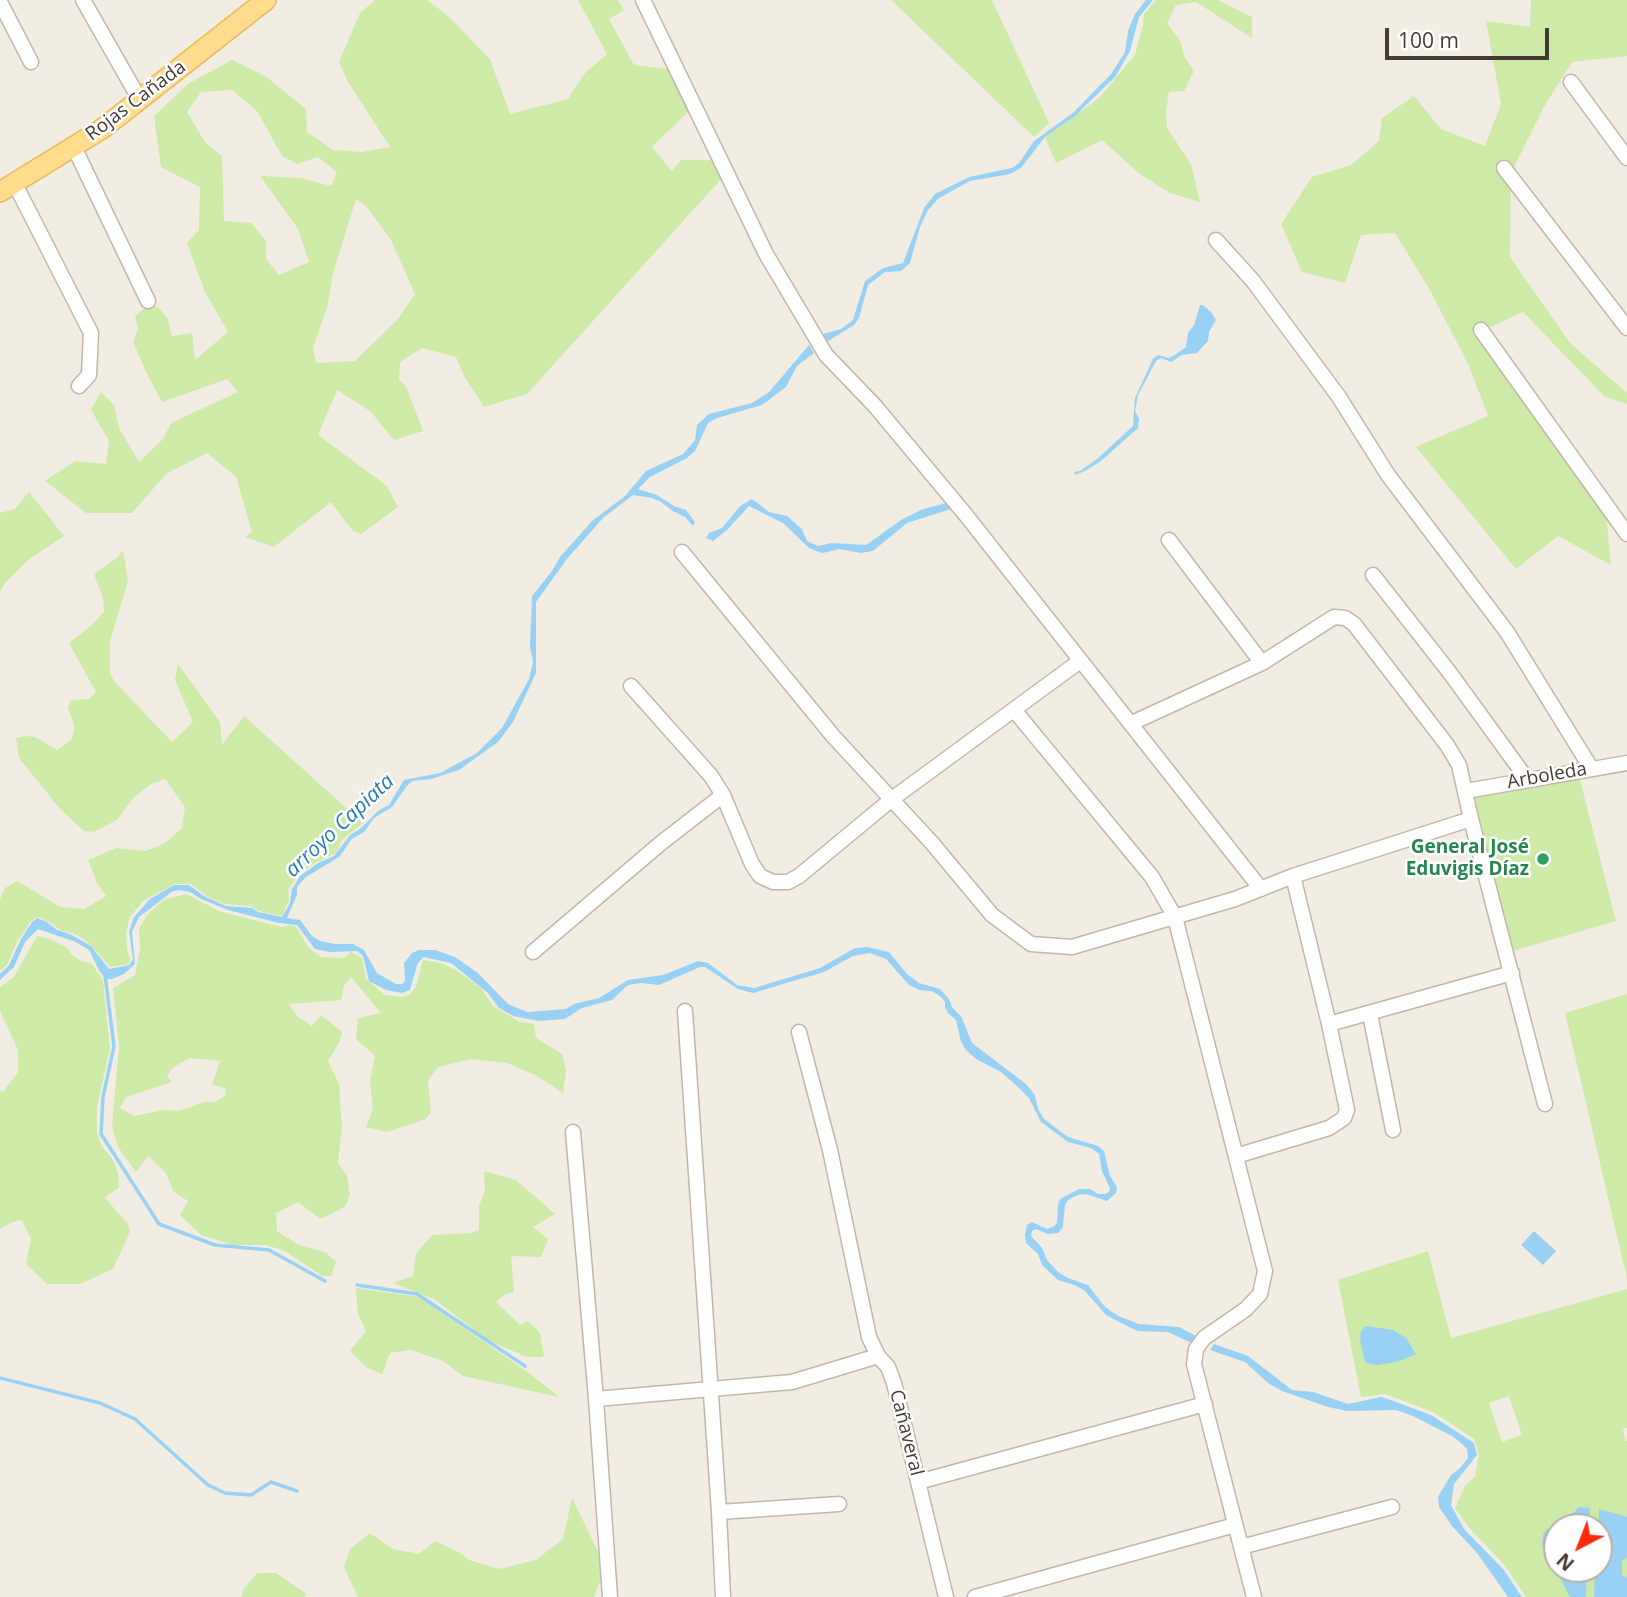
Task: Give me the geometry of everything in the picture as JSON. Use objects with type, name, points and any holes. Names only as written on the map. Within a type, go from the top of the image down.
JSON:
[{"type":"main road","name":"Rojas Cañada","points":[[7,187],[74,147],[139,100],[266,0]]},
{"type":"street","points":[[83,0],[139,100]]},
{"type":"street","points":[[643,0],[766,254],[813,337],[965,514],[1261,889]]},
{"type":"street","points":[[0,2],[31,62]]},
{"type":"street","points":[[1571,82],[1627,158]]},
{"type":"street","points":[[74,147],[148,301]]},
{"type":"street","points":[[1504,168],[1627,328]]},
{"type":"street","points":[[7,187],[91,333],[89,375],[79,386]]},
{"type":"street","points":[[1216,240],[1253,281],[1300,344],[1339,397],[1388,475],[1507,632],[1591,768]]},
{"type":"street","points":[[1481,330],[1627,534]]},
{"type":"street","points":[[1169,540],[1262,663]]},
{"type":"street","points":[[682,552],[833,736],[992,915],[1031,944],[1072,947],[1175,917],[1293,876],[1471,820]]},
{"type":"street","points":[[1373,575],[1450,673],[1527,779]]},
{"type":"street","points":[[1132,723],[1262,663],[1334,617],[1345,618],[1354,624],[1460,765],[1471,820],[1545,1104]]},
{"type":"street","points":[[631,686],[696,758],[723,795],[752,864],[760,876],[773,882],[788,882],[892,800],[1080,661]]},
{"type":"street","points":[[1014,710],[1152,877],[1175,917],[1265,1271],[1259,1294],[1253,1301],[1200,1343],[1196,1375],[1254,1597]]},
{"type":"street","name":"Arboleda","points":[[1466,791],[1627,763]]},
{"type":"street","points":[[533,952],[651,851],[723,795]]},
{"type":"street","points":[[1236,1156],[1329,1128],[1343,1118],[1346,1110],[1329,1024],[1293,876]]},
{"type":"street","points":[[1329,1024],[1512,973]]},
{"type":"street","points":[[685,1011],[723,1597]]},
{"type":"street","points":[[1370,1014],[1393,1130]]},
{"type":"street","name":"Cañaveral","points":[[799,1032],[831,1150],[869,1336],[878,1356],[888,1367],[894,1383],[946,1597]]},
{"type":"street","points":[[573,1132],[610,1597]]},
{"type":"street","points":[[596,1399],[792,1382],[878,1356]]},
{"type":"street","points":[[918,1482],[1205,1404]]},
{"type":"street","points":[[719,1512],[839,1504]]},
{"type":"street","points":[[1241,1547],[1392,1507]]},
{"type":"street","points":[[975,1597],[1235,1525]]},
{"type":"green space","points":[[375,0],[427,0],[447,15],[490,59],[510,114],[568,99],[584,74],[607,54],[578,0],[618,0],[624,10],[609,19],[634,65],[669,69],[688,112],[652,147],[672,171],[681,160],[712,160],[723,177],[527,394],[484,407],[464,376],[456,357],[422,348],[400,362],[399,380],[406,386],[423,431],[394,440],[370,411],[337,390],[318,435],[387,486],[398,507],[361,534],[352,530],[331,502],[274,547],[245,537],[252,532],[236,477],[207,453],[167,473],[132,513],[86,513],[45,481],[75,461],[106,464],[109,441],[91,410],[101,392],[114,405],[119,428],[139,462],[163,439],[171,423],[238,392],[227,379],[162,402],[133,342],[138,329],[135,316],[145,308],[157,306],[168,319],[172,336],[192,333],[195,360],[228,332],[205,292],[187,243],[199,230],[200,187],[161,167],[154,116],[188,84],[232,60],[265,76],[306,109],[307,132],[333,150],[361,152],[390,147],[348,82],[339,62],[360,13]],"holes":[[[232,90],[257,111],[282,156],[297,164],[318,157],[337,172],[331,186],[301,178],[260,176],[298,229],[309,262],[279,275],[266,259],[266,241],[251,223],[224,221],[222,156],[205,142],[187,112],[201,92]],[[356,199],[366,206],[391,240],[415,294],[398,319],[355,361],[316,363],[313,347],[327,308],[333,273]]]},
{"type":"green space","points":[[891,0],[992,0],[1049,123],[1034,137]]},
{"type":"green space","points":[[1156,0],[1218,0],[1252,17],[1252,38],[1196,2],[1176,5],[1167,23],[1181,42],[1184,56],[1194,71],[1184,91],[1169,92],[1167,128],[1191,164],[1200,202],[1170,193],[1141,175],[1102,140],[1056,163],[1045,137],[1099,98],[1135,55],[1144,14]]},
{"type":"green space","points":[[1531,0],[1627,0],[1627,56],[1572,62],[1544,107],[1511,173],[1510,257],[1570,343],[1627,393],[1627,404],[1604,396],[1523,312],[1486,329],[1604,493],[1611,565],[1558,536],[1516,569],[1416,447],[1488,416],[1469,366],[1431,292],[1395,233],[1361,235],[1345,283],[1302,272],[1281,224],[1312,177],[1351,165],[1379,141],[1382,118],[1414,96],[1441,129],[1485,146],[1501,104],[1486,21],[1530,27]]},
{"type":"green space","points":[[29,492],[64,536],[28,560],[5,583],[0,592],[0,513],[15,509]]},
{"type":"green space","points":[[123,550],[128,581],[110,641],[110,674],[115,682],[172,742],[193,722],[175,680],[178,664],[220,722],[222,745],[244,716],[363,823],[342,840],[336,853],[298,875],[288,890],[289,900],[282,916],[250,906],[224,904],[205,895],[191,884],[175,884],[144,900],[130,917],[126,933],[129,964],[110,967],[89,943],[37,917],[31,921],[17,942],[7,965],[0,971],[0,899],[5,888],[17,881],[60,907],[84,909],[106,896],[97,883],[88,860],[116,848],[146,851],[165,843],[182,828],[185,807],[165,779],[151,784],[134,797],[117,820],[93,832],[84,831],[60,809],[19,758],[16,738],[35,737],[57,750],[71,740],[74,724],[68,708],[71,700],[89,699],[96,692],[69,643],[104,612],[103,598],[94,574],[118,557]]},
{"type":"green space","name":"General José Eduvigis Díaz","points":[[1578,772],[1616,921],[1509,952],[1471,797]]},
{"type":"green space","points":[[186,894],[219,911],[281,927],[296,927],[309,948],[321,957],[344,958],[351,952],[362,958],[366,979],[385,995],[409,995],[416,987],[423,960],[441,963],[456,970],[480,987],[493,1006],[520,1022],[534,1024],[536,1038],[562,1054],[566,1070],[563,1093],[535,1075],[507,1063],[471,1059],[438,1067],[428,1081],[431,1112],[426,1119],[387,1132],[366,1127],[373,1108],[370,1081],[375,1056],[356,1039],[358,1018],[381,1013],[351,977],[344,985],[341,1000],[289,1004],[298,1017],[312,1026],[321,1015],[342,1032],[328,1061],[339,1084],[342,1128],[338,1163],[347,1176],[350,1195],[345,1207],[323,1218],[319,1218],[298,1202],[276,1213],[277,1231],[299,1245],[325,1252],[336,1262],[331,1276],[322,1276],[285,1251],[266,1245],[233,1245],[201,1235],[180,1215],[188,1201],[173,1191],[166,1173],[148,1156],[136,1172],[118,1147],[112,1127],[119,1046],[113,988],[135,975],[140,949],[139,929],[147,915],[165,899]],"holes":[[[190,1058],[220,1061],[212,1085],[225,1088],[226,1095],[215,1102],[204,1102],[179,1111],[164,1110],[134,1116],[120,1108],[126,1097],[172,1082],[167,1076],[172,1068]]]},
{"type":"green space","points":[[37,936],[66,947],[72,955],[83,962],[91,963],[103,980],[110,1048],[97,1108],[97,1133],[118,1173],[119,1187],[105,1198],[128,1224],[130,1232],[113,1269],[80,1284],[47,1284],[26,1264],[31,1239],[22,1220],[0,1229],[0,1091],[3,1092],[18,1072],[18,1050],[0,1011],[0,987],[14,977]]},
{"type":"green space","points":[[1627,994],[1627,1279],[1565,1013]]},
{"type":"green space","points":[[484,1171],[516,1180],[555,1214],[533,1227],[548,1239],[541,1257],[511,1256],[514,1292],[505,1294],[496,1302],[520,1325],[528,1321],[540,1333],[544,1357],[527,1357],[489,1341],[434,1299],[393,1283],[413,1276],[416,1254],[432,1235],[471,1233],[479,1230],[479,1206],[485,1190]]},
{"type":"green space","points":[[1428,1251],[1451,1338],[1627,1289],[1627,1428],[1623,1428],[1627,1441],[1627,1597],[1526,1597],[1503,1563],[1471,1530],[1455,1508],[1465,1486],[1475,1477],[1479,1454],[1474,1439],[1433,1412],[1385,1394],[1361,1397],[1338,1280]],"holes":[[[1509,1396],[1522,1435],[1502,1442],[1489,1403]]]},
{"type":"green space","points":[[356,1288],[419,1297],[559,1397],[463,1376],[443,1361],[411,1350],[390,1353],[382,1374],[366,1367],[350,1351],[366,1331],[358,1314]]},
{"type":"green space","points":[[572,1498],[602,1560],[600,1581],[594,1597],[358,1597],[344,1567],[350,1549],[370,1533],[393,1549],[419,1554],[435,1541],[469,1560],[499,1569],[536,1560],[563,1539]]},
{"type":"green space","points":[[257,1573],[276,1573],[307,1594],[305,1597],[241,1597],[243,1590]]},
{"type":"water","points":[[1146,0],[1153,0],[1139,17],[1130,51],[1115,77],[1075,116],[1045,137],[1021,168],[1010,174],[970,181],[939,198],[928,210],[920,227],[910,263],[901,271],[885,272],[868,285],[859,318],[854,325],[828,341],[823,334],[841,329],[853,320],[865,281],[883,268],[903,263],[924,208],[935,194],[969,177],[1012,168],[1019,163],[1034,141],[1073,113],[1111,74],[1125,52],[1128,31],[1135,14]]},
{"type":"water","points":[[1200,305],[1211,312],[1216,320],[1209,332],[1208,341],[1197,353],[1182,355],[1171,362],[1161,358],[1156,361],[1138,395],[1135,411],[1139,419],[1138,428],[1101,461],[1075,475],[1074,472],[1097,459],[1133,426],[1135,398],[1153,359],[1158,355],[1169,358],[1186,347],[1188,333],[1194,325]]},
{"type":"water","points":[[809,345],[814,353],[797,366],[786,387],[762,405],[708,423],[695,451],[650,477],[638,489],[657,495],[686,510],[695,522],[693,526],[685,517],[661,502],[633,495],[603,518],[567,559],[536,602],[536,673],[513,722],[498,742],[459,770],[431,779],[412,781],[392,807],[374,818],[364,832],[352,839],[339,857],[306,877],[297,887],[297,895],[287,918],[300,920],[312,936],[320,941],[353,944],[364,950],[377,973],[396,984],[405,981],[404,963],[412,953],[435,950],[455,957],[478,973],[508,1004],[527,1012],[566,1009],[574,1004],[599,998],[628,980],[663,975],[698,961],[708,963],[737,985],[754,988],[820,968],[855,948],[867,947],[889,952],[907,974],[919,983],[940,989],[962,1018],[972,1043],[1026,1084],[1035,1095],[1038,1109],[1044,1119],[1068,1137],[1098,1146],[1104,1151],[1110,1176],[1117,1187],[1116,1193],[1107,1201],[1086,1194],[1069,1199],[1065,1205],[1063,1227],[1058,1233],[1048,1234],[1036,1229],[1032,1231],[1031,1236],[1042,1248],[1047,1260],[1058,1272],[1088,1285],[1105,1307],[1118,1316],[1139,1324],[1179,1327],[1200,1338],[1194,1344],[1168,1332],[1138,1331],[1129,1327],[1106,1315],[1085,1291],[1058,1280],[1042,1265],[1038,1254],[1026,1243],[1027,1225],[1032,1222],[1047,1229],[1053,1227],[1057,1223],[1060,1199],[1079,1189],[1090,1189],[1098,1194],[1109,1192],[1099,1154],[1091,1148],[1068,1142],[1041,1122],[1029,1098],[1018,1087],[1001,1072],[976,1059],[966,1050],[961,1042],[956,1020],[948,1013],[941,997],[932,991],[919,990],[909,985],[886,959],[870,953],[853,956],[824,972],[753,993],[738,989],[705,967],[700,967],[659,985],[628,985],[612,1000],[582,1008],[565,1019],[539,1021],[513,1016],[499,1008],[488,993],[451,963],[423,957],[417,965],[410,990],[402,993],[386,990],[369,981],[363,956],[357,951],[330,952],[315,949],[297,925],[228,910],[180,890],[173,891],[139,917],[132,932],[135,964],[124,974],[107,979],[100,972],[89,950],[76,942],[38,929],[25,942],[14,967],[0,980],[0,974],[9,965],[21,939],[37,918],[91,946],[109,969],[129,965],[133,959],[129,931],[134,917],[150,899],[174,885],[189,885],[204,896],[226,906],[252,908],[258,912],[282,917],[300,876],[334,856],[350,835],[379,810],[389,805],[404,780],[440,773],[477,753],[502,728],[529,679],[533,662],[530,647],[532,596],[560,557],[592,521],[625,496],[646,471],[683,454],[695,440],[697,425],[709,414],[752,403],[769,392]]},
{"type":"water","points":[[752,499],[769,512],[787,516],[802,529],[807,541],[818,546],[832,543],[866,545],[901,520],[923,509],[951,502],[954,508],[907,523],[873,551],[861,553],[839,549],[823,553],[816,551],[809,548],[783,523],[749,506],[713,541],[706,538],[709,533],[722,528],[740,506]]},
{"type":"water","points":[[1534,1231],[1556,1251],[1543,1265],[1521,1245]]},
{"type":"water","points":[[1366,1326],[1393,1330],[1406,1338],[1416,1354],[1397,1362],[1377,1365],[1365,1363],[1360,1339],[1361,1331]]},
{"type":"water","points":[[1214,1344],[1248,1356],[1292,1390],[1313,1392],[1348,1404],[1381,1397],[1388,1399],[1431,1415],[1474,1443],[1477,1455],[1454,1484],[1451,1505],[1464,1529],[1504,1570],[1522,1597],[1508,1597],[1477,1553],[1439,1507],[1438,1497],[1442,1490],[1451,1475],[1468,1458],[1467,1449],[1461,1443],[1413,1416],[1396,1410],[1347,1411],[1282,1391],[1268,1383],[1245,1362],[1210,1350]]},
{"type":"water","points":[[1579,1507],[1590,1508],[1590,1513],[1573,1513]]},
{"type":"water","points":[[1613,1513],[1627,1517],[1627,1557],[1622,1561],[1622,1575],[1627,1578],[1627,1597],[1594,1597],[1594,1583],[1613,1583]]},
{"type":"water","points":[[1563,1583],[1586,1583],[1586,1597],[1570,1597]]},
{"type":"waterway","points":[[105,975],[114,1046],[103,1097],[101,1134],[159,1224],[215,1245],[269,1250],[325,1281]]},
{"type":"waterway","points":[[357,1285],[417,1294],[525,1366]]},
{"type":"waterway","points":[[0,1378],[100,1403],[135,1419],[208,1485],[225,1493],[251,1495],[271,1482],[297,1491]]},
{"type":"place","name":"General José Eduvigis Díaz","points":[[1543,859]]},
{"type":"water label","name":"arroyo Capiata","points":[[340,826]]}]
